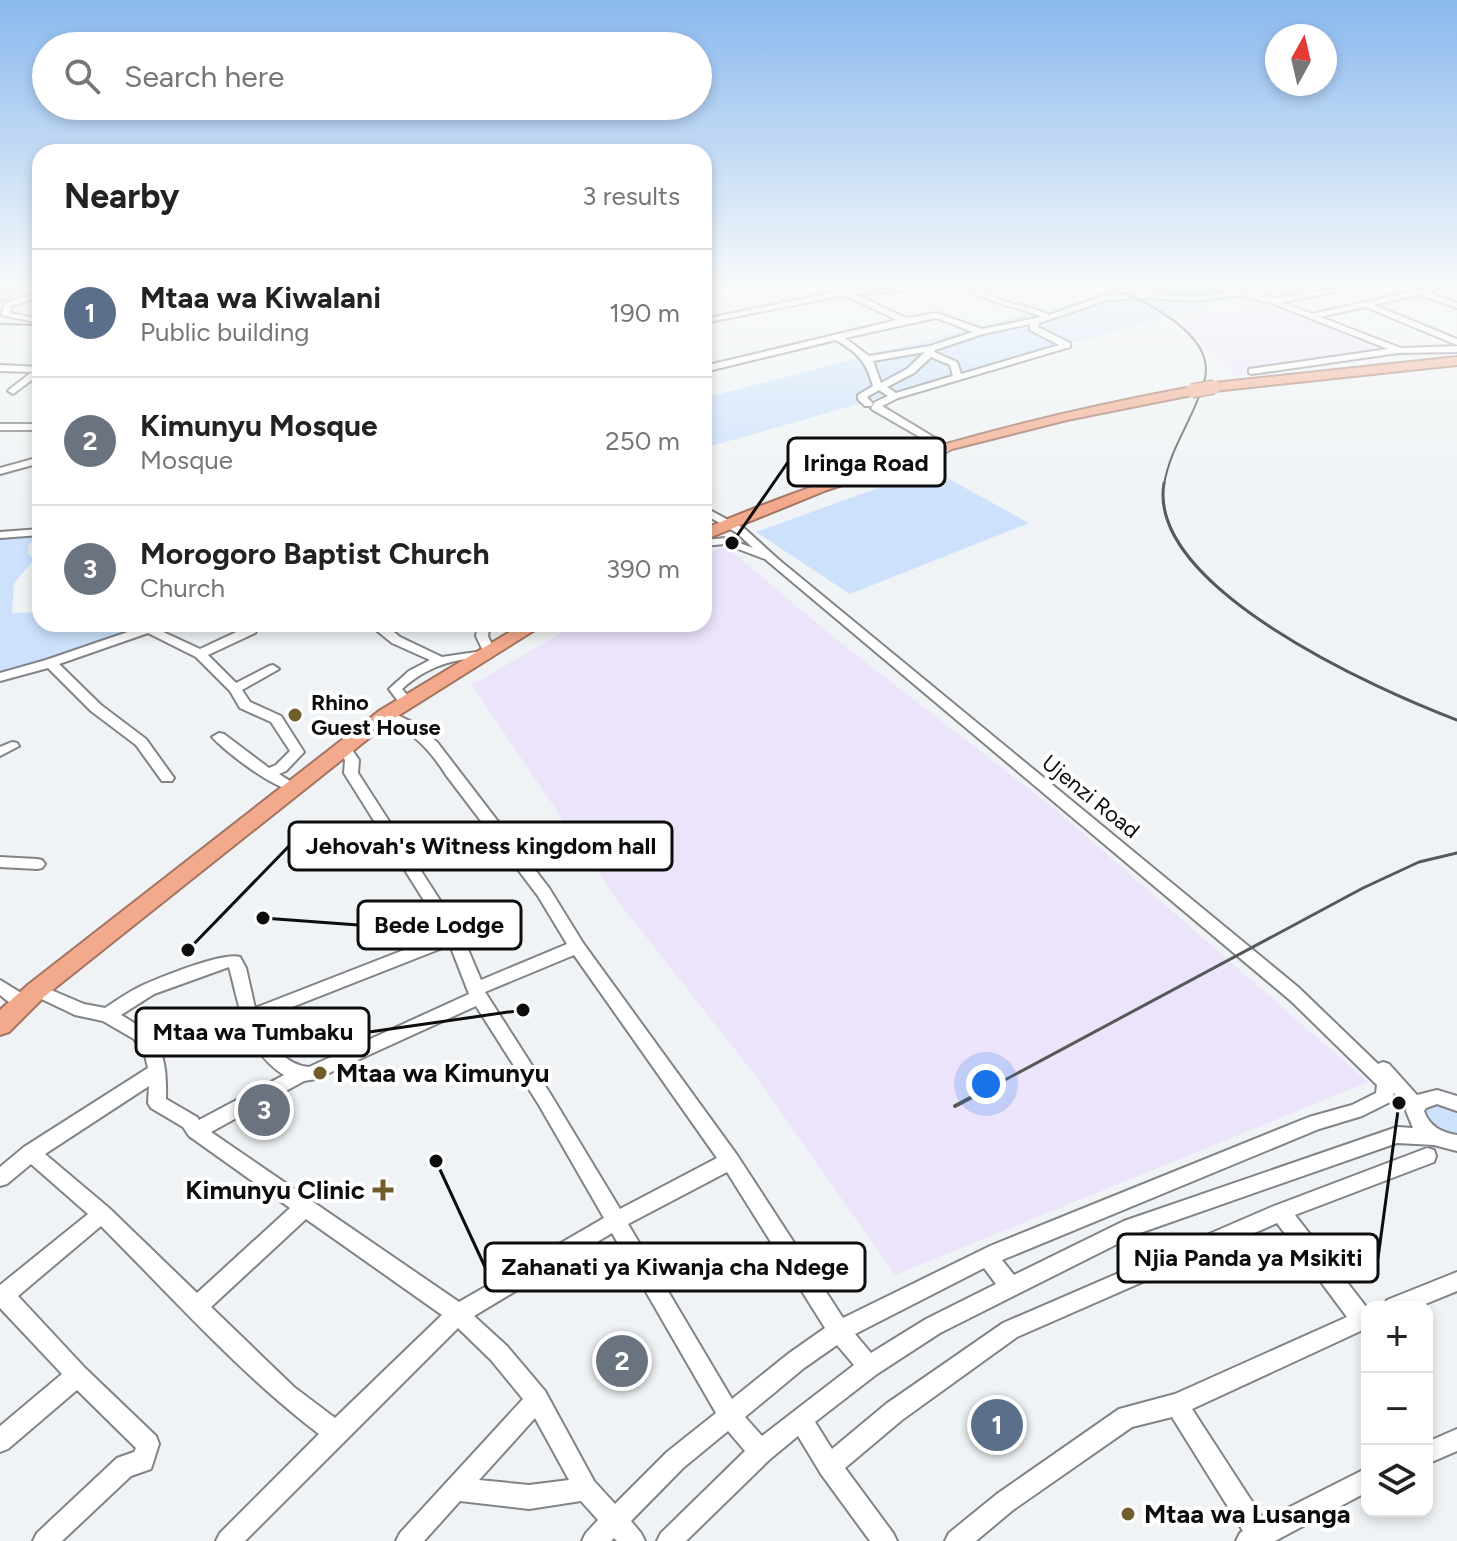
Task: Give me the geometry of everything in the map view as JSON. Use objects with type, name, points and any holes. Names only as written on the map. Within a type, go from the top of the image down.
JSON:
[{"type":"highway","points":[[720,521],[946,449],[1056,419],[1214,387],[1457,361]]},
{"type":"highway","points":[[720,521],[836,483]]},
{"type":"highway","points":[[0,1025],[343,747],[406,702],[521,632]]},
{"type":"street","points":[[712,367],[748,359]]},
{"type":"street","points":[[869,359],[877,385],[891,394]]},
{"type":"street","points":[[868,404],[861,397],[877,385],[896,379],[921,359]]},
{"type":"street","points":[[945,359],[954,364],[957,376]]},
{"type":"street","points":[[946,449],[876,408],[878,404],[891,394],[1018,359]]},
{"type":"street","points":[[1252,371],[1341,359]]},
{"type":"street","points":[[0,368],[32,370]]},
{"type":"street","points":[[13,391],[32,376]]},
{"type":"street","points":[[891,394],[896,379]]},
{"type":"street","points":[[0,427],[32,427]]},
{"type":"street","points":[[0,471],[32,462]]},
{"type":"street","name":"Ujenzi Road","points":[[720,521],[769,557],[1388,1073],[1420,1107],[1430,1147]]},
{"type":"street","points":[[0,535],[32,533]]},
{"type":"street","points":[[712,542],[726,541],[769,557]]},
{"type":"street","points":[[0,677],[139,632]]},
{"type":"street","points":[[154,632],[200,654],[235,689],[245,705],[276,719],[297,752],[281,768],[268,774]]},
{"type":"street","points":[[200,654],[247,632]]},
{"type":"street","points":[[386,632],[396,640],[439,660]]},
{"type":"street","points":[[406,702],[395,689],[439,660],[486,653],[483,632]]},
{"type":"street","points":[[50,663],[96,708],[141,742],[167,778]]},
{"type":"street","points":[[235,689],[273,669]]},
{"type":"street","points":[[386,715],[430,740],[544,892],[577,947],[730,1161],[839,1331],[869,1367]]},
{"type":"street","points":[[219,737],[268,774],[292,787]]},
{"type":"street","points":[[343,747],[352,760],[351,773],[455,937],[478,993],[545,1100],[730,1416],[761,1452]]},
{"type":"street","points":[[0,862],[37,864]]},
{"type":"street","points":[[249,1017],[455,937]]},
{"type":"street","points":[[196,1131],[299,1075],[318,1071],[577,947]]},
{"type":"street","points":[[107,1015],[148,990],[226,961],[234,961],[249,1017],[264,1049],[299,1075]]},
{"type":"street","points":[[0,986],[31,997],[107,1015],[140,1034],[153,1053],[158,1071],[157,1103],[190,1122],[196,1131],[458,1314],[499,1353],[537,1399],[586,1489],[633,1541]]},
{"type":"street","points":[[594,1541],[675,1460],[796,1361],[839,1331],[988,1257],[1316,1122],[1356,1111],[1384,1097],[1386,1083],[1292,991]]},
{"type":"street","points":[[0,1178],[31,1153],[158,1071]]},
{"type":"street","points":[[669,1541],[761,1452],[801,1419],[869,1367],[933,1326],[1131,1227],[1397,1135],[1420,1107],[1455,1101]]},
{"type":"street","points":[[1397,1135],[1430,1147]]},
{"type":"street","points":[[829,1466],[894,1412],[1010,1330],[1430,1147],[1456,1144]]},
{"type":"street","points":[[31,1153],[102,1214],[286,1395],[336,1433]]},
{"type":"street","points":[[228,1541],[458,1314],[616,1221],[730,1161]]},
{"type":"street","points":[[195,1308],[305,1207]]},
{"type":"street","points":[[1281,1212],[1361,1315]]},
{"type":"street","points":[[45,1541],[125,1466],[143,1461],[147,1453],[148,1444],[2,1296],[102,1214]]},
{"type":"street","points":[[988,1257],[1010,1287]]},
{"type":"street","points":[[1409,1301],[1457,1281]]},
{"type":"street","points":[[957,1541],[1005,1502],[1127,1417],[1177,1405],[1361,1320]]},
{"type":"street","points":[[0,1441],[77,1375]]},
{"type":"street","points":[[408,1541],[537,1399]]},
{"type":"street","points":[[1177,1405],[1256,1539],[1361,1483]]},
{"type":"street","points":[[801,1419],[829,1466],[885,1541]]},
{"type":"street","points":[[1433,1450],[1457,1440]]},
{"type":"street","points":[[456,1489],[529,1497],[586,1489]]},
{"type":"shaded area","points":[[855,359],[1017,359],[712,446],[712,396]]},
{"type":"shaded area","points":[[1218,359],[1347,359],[1236,377]]},
{"type":"shaded area","points":[[931,469],[1029,523],[850,594],[756,532]]},
{"type":"shaded area","points":[[32,536],[28,553],[32,562],[14,583],[12,613],[32,612],[32,632],[141,632],[0,676],[0,538]]},
{"type":"shaded area","points":[[725,546],[837,640],[1056,810],[1368,1082],[895,1275],[752,1071],[616,899],[472,685],[562,632],[712,632],[712,552]]},
{"type":"shaded area","points":[[1435,1101],[1457,1109],[1457,1138],[1432,1131],[1420,1109]]},
{"type":"railway","points":[[1164,484],[1171,458],[1200,395],[1206,365],[1204,359]]},
{"type":"railway","points":[[1164,484],[1168,522],[1191,560],[1228,596],[1324,659],[1457,720]]},
{"type":"railway","points":[[988,1089],[1363,888],[1419,862],[1457,853]]},
{"type":"railway","points":[[955,1106],[991,1087]]},
{"type":"place","name":"Iringa Road","points":[[732,543]]},
{"type":"place","name":"Rhino Guest House","points":[[295,715]]},
{"type":"place","name":"Bede Lodge","points":[[263,918]]},
{"type":"place","name":"Jehovah's Witness kingdom hall","points":[[188,950]]},
{"type":"place","name":"Mtaa wa Tumbaku","points":[[523,1010]]},
{"type":"place","name":"Mtaa wa Kimunyu","points":[[320,1073]]},
{"type":"place","name":"Njia Panda ya Msikiti","points":[[1399,1103]]},
{"type":"place","name":"Morogoro Baptist Church","points":[[264,1110]]},
{"type":"place","name":"Zahanati ya Kiwanja cha Ndege","points":[[436,1161]]},
{"type":"place","name":"Kimunyu Clinic","points":[[383,1190]]},
{"type":"place","name":"Kimunyu Mosque","points":[[622,1361]]},
{"type":"place","name":"Mtaa wa Kiwalani","points":[[997,1425]]},
{"type":"place","name":"Mtaa wa Lusanga","points":[[1128,1514]]}]
